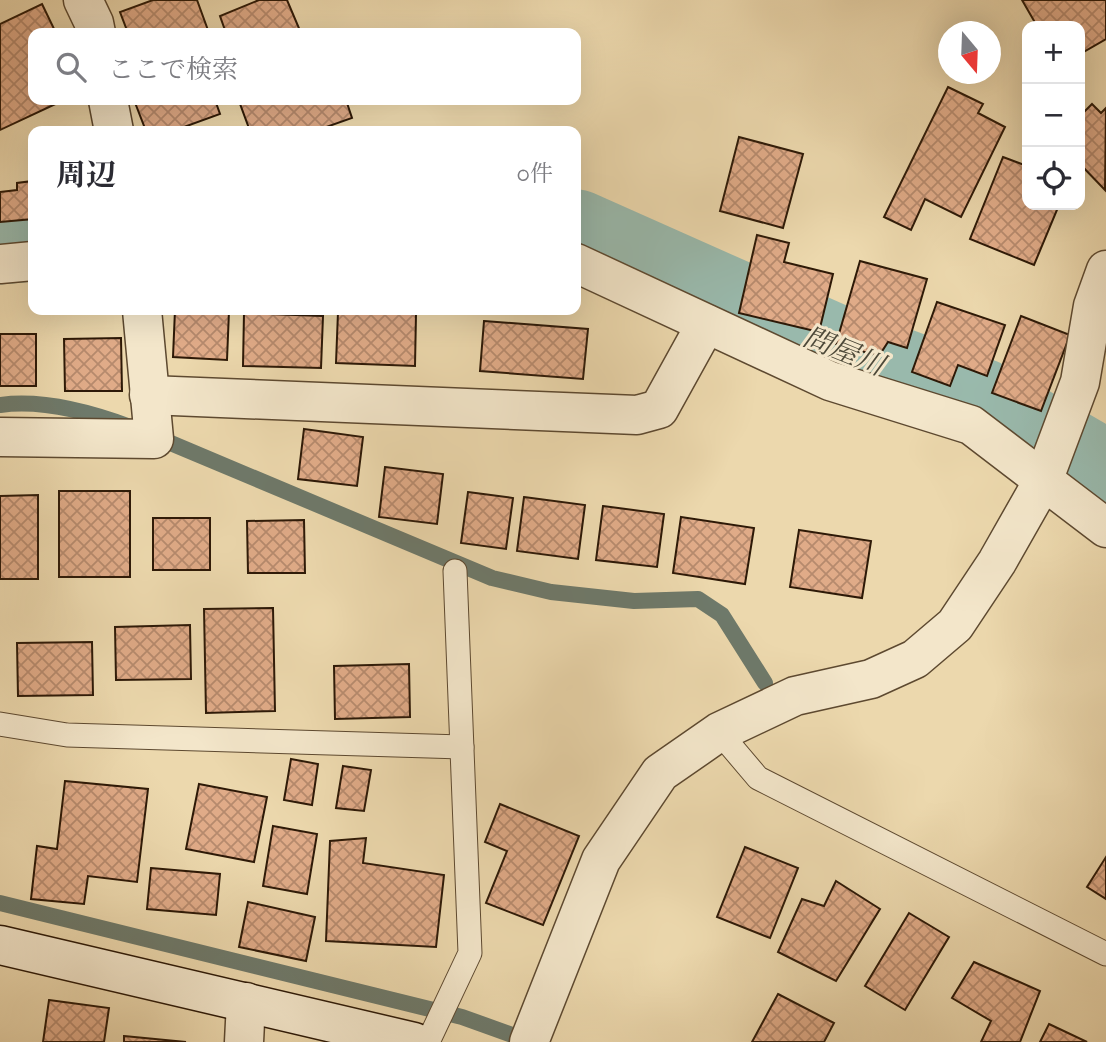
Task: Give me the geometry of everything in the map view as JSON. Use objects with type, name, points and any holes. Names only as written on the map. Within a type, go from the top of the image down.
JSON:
[{"type":"street","points":[[83,0],[95,28]]},
{"type":"street","points":[[109,105],[113,126]]},
{"type":"street","points":[[0,264],[28,261]]},
{"type":"street","points":[[581,265],[830,381],[971,425],[1106,528]]},
{"type":"street","points":[[529,1042],[601,860],[660,773],[719,732],[795,696],[871,679],[915,659],[955,625],[997,562],[1043,481],[1080,382],[1093,306],[1106,270]]},
{"type":"street","points":[[0,437],[153,439],[142,315]]},
{"type":"street","points":[[149,395],[637,415],[659,409],[706,324]]},
{"type":"street","points":[[0,945],[414,1042]]},
{"type":"street","points":[[244,1042],[246,1002]]},
{"type":"lane","points":[[428,1042],[470,953],[455,571]]},
{"type":"lane","points":[[0,724],[67,736],[462,747]]},
{"type":"lane","points":[[719,732],[758,778],[1106,954]]},
{"type":"building","points":[[153,0],[197,0],[207,28],[126,28],[120,12]]},
{"type":"building","points":[[259,0],[287,0],[299,28],[224,28],[220,16]]},
{"type":"building","points":[[1022,0],[1106,0],[1106,39],[1085,51],[1085,21],[1034,21]]},
{"type":"building","points":[[42,4],[54,28],[28,28],[28,105],[53,105],[0,130],[0,24]]},
{"type":"building","points":[[948,87],[983,104],[978,113],[1005,127],[961,217],[925,199],[911,230],[884,217]]},
{"type":"building","points":[[1092,104],[1101,113],[1106,108],[1105,190],[1085,169],[1085,111]]},
{"type":"building","points":[[136,105],[217,105],[220,114],[187,126],[144,126]]},
{"type":"building","points":[[240,105],[348,105],[352,118],[329,126],[248,126]]},
{"type":"building","points":[[739,137],[803,154],[783,228],[720,211]]},
{"type":"building","points":[[1003,157],[1022,164],[1022,210],[1057,210],[1034,265],[970,239]]},
{"type":"building","points":[[28,182],[28,219],[0,222],[0,192],[17,190],[17,183]]},
{"type":"building","points":[[757,235],[789,243],[784,262],[833,274],[819,332],[739,313]]},
{"type":"building","points":[[860,261],[927,279],[907,348],[888,342],[879,356],[836,344]]},
{"type":"building","points":[[937,302],[1005,325],[987,376],[958,365],[950,386],[912,372]]},
{"type":"building","points":[[175,315],[229,315],[227,360],[173,357]]},
{"type":"building","points":[[244,315],[323,316],[321,368],[243,366]]},
{"type":"building","points":[[338,315],[416,315],[415,366],[336,363]]},
{"type":"building","points":[[1021,316],[1070,335],[1041,411],[992,393]]},
{"type":"building","points":[[484,321],[588,329],[583,379],[480,371]]},
{"type":"building","points":[[0,334],[36,334],[36,386],[0,386]]},
{"type":"building","points":[[121,338],[122,391],[65,391],[64,339]]},
{"type":"building","points":[[304,429],[363,437],[357,486],[298,479]]},
{"type":"building","points":[[385,467],[443,474],[437,524],[379,517]]},
{"type":"building","points":[[59,491],[130,491],[130,577],[59,577]]},
{"type":"building","points":[[468,492],[513,498],[506,549],[461,543]]},
{"type":"building","points":[[38,495],[38,579],[0,579],[0,496]]},
{"type":"building","points":[[524,497],[585,505],[578,559],[517,551]]},
{"type":"building","points":[[603,506],[664,514],[657,567],[596,560]]},
{"type":"building","points":[[681,517],[754,528],[745,584],[673,573]]},
{"type":"building","points":[[153,518],[210,518],[210,570],[153,570]]},
{"type":"building","points":[[304,520],[305,573],[248,573],[247,521]]},
{"type":"building","points":[[799,530],[871,541],[862,598],[790,587]]},
{"type":"building","points":[[273,608],[275,711],[206,713],[204,609]]},
{"type":"building","points":[[190,625],[191,679],[116,680],[115,627]]},
{"type":"building","points":[[92,642],[93,695],[18,696],[17,643]]},
{"type":"building","points":[[409,664],[410,717],[335,719],[334,666]]},
{"type":"building","points":[[291,759],[318,764],[312,805],[284,800]]},
{"type":"building","points":[[343,766],[371,770],[364,811],[336,808]]},
{"type":"building","points":[[65,781],[148,789],[137,882],[88,876],[84,904],[31,899],[37,846],[57,849]]},
{"type":"building","points":[[199,784],[267,797],[254,862],[186,849]]},
{"type":"building","points":[[500,804],[579,836],[543,925],[486,903],[507,851],[485,842]]},
{"type":"building","points":[[273,826],[317,834],[307,894],[263,886]]},
{"type":"building","points":[[366,838],[363,863],[444,875],[436,947],[326,941],[330,841]]},
{"type":"building","points":[[745,847],[798,868],[770,938],[717,917]]},
{"type":"building","points":[[1106,857],[1106,899],[1087,887]]},
{"type":"building","points":[[151,868],[220,874],[216,915],[147,909]]},
{"type":"building","points":[[836,881],[880,909],[836,981],[778,952],[802,899],[824,906]]},
{"type":"building","points":[[248,902],[315,917],[306,961],[239,947]]},
{"type":"building","points":[[909,913],[949,937],[905,1010],[865,986]]},
{"type":"building","points":[[974,962],[1040,991],[1020,1042],[981,1042],[991,1021],[952,998]]},
{"type":"building","points":[[778,994],[834,1023],[824,1042],[752,1042]]},
{"type":"building","points":[[49,1000],[109,1008],[104,1042],[43,1042]]},
{"type":"building","points":[[1049,1024],[1087,1042],[1040,1042]]},
{"type":"building","points":[[124,1036],[186,1042],[124,1042]]},
{"type":"waterway","name":"問屋川","points":[[581,236],[828,346],[981,403],[1083,462],[1106,479]]},
{"type":"waterway","name":"問屋川","points":[[0,240],[28,237]]},
{"type":"waterway","points":[[0,405],[49,405],[99,416],[130,427]]},
{"type":"waterway","points":[[154,436],[492,578],[551,592],[634,601],[698,599],[722,615],[765,683]]},
{"type":"waterway","points":[[0,903],[462,1017],[529,1041]]}]
